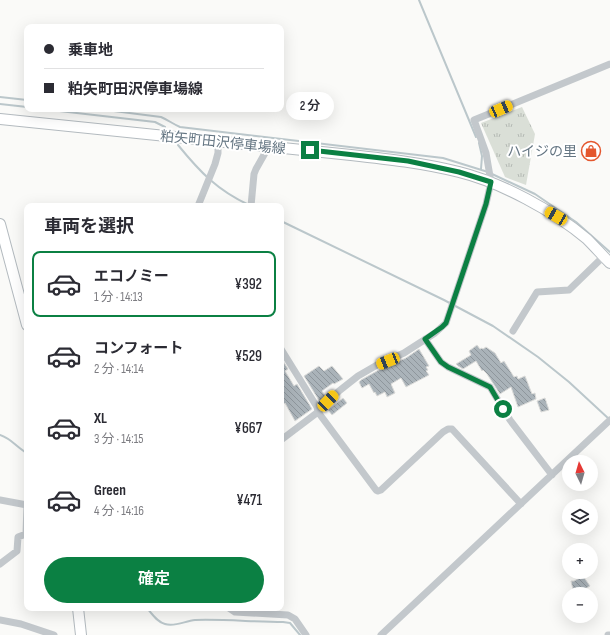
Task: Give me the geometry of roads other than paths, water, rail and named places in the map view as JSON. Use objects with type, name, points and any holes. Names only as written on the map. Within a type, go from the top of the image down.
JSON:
[{"type":"main road","name":"粕矢町田沢停車場線","points":[[0,119],[408,161],[459,172],[491,182],[556,216],[587,240],[607,260]]},
{"type":"main road","points":[[0,224],[24,314]]},
{"type":"main road","points":[[78,611],[80,635]]},
{"type":"street","points":[[284,438],[318,412],[339,391],[358,376],[404,353],[446,323],[486,204],[491,182],[486,153],[474,120],[610,64]]},
{"type":"street","points":[[199,203],[217,158],[218,141]]},
{"type":"street","points":[[251,203],[256,169],[269,146]]},
{"type":"street","points":[[513,331],[536,292],[569,290],[607,260]]},
{"type":"street","points":[[425,339],[441,362],[448,367],[490,387],[510,420],[552,474]]},
{"type":"street","points":[[284,354],[317,407],[318,412],[378,491],[381,490],[443,432],[448,429],[452,429],[521,504]]},
{"type":"street","points":[[381,635],[609,421]]},
{"type":"street","points":[[0,500],[24,504]]},
{"type":"street","points":[[0,564],[17,551],[18,537],[24,535]]},
{"type":"street","points":[[234,611],[288,615],[295,619],[306,635]]},
{"type":"street","points":[[0,620],[21,624],[54,635]]},
{"type":"waterway","points":[[419,0],[476,137]]},
{"type":"waterway","points":[[0,97],[24,100]]},
{"type":"waterway","points":[[0,104],[24,107]]},
{"type":"waterway","points":[[68,112],[155,122],[165,127]]},
{"type":"waterway","points":[[122,112],[161,117],[180,127],[443,158],[488,172]]},
{"type":"waterway","points":[[479,143],[482,156],[481,169]]},
{"type":"waterway","points":[[178,145],[194,164],[218,187],[245,203]]},
{"type":"waterway","points":[[492,174],[535,194],[576,222],[610,252]]},
{"type":"waterway","points":[[284,222],[444,300],[493,326],[538,357],[569,382],[609,419]]},
{"type":"waterway","points":[[0,435],[24,451]]},
{"type":"waterway","points":[[149,611],[160,622],[169,625],[195,620],[283,622],[290,623],[300,635]]},
{"type":"place","name":"ハイジの里","points":[[591,151]]}]
